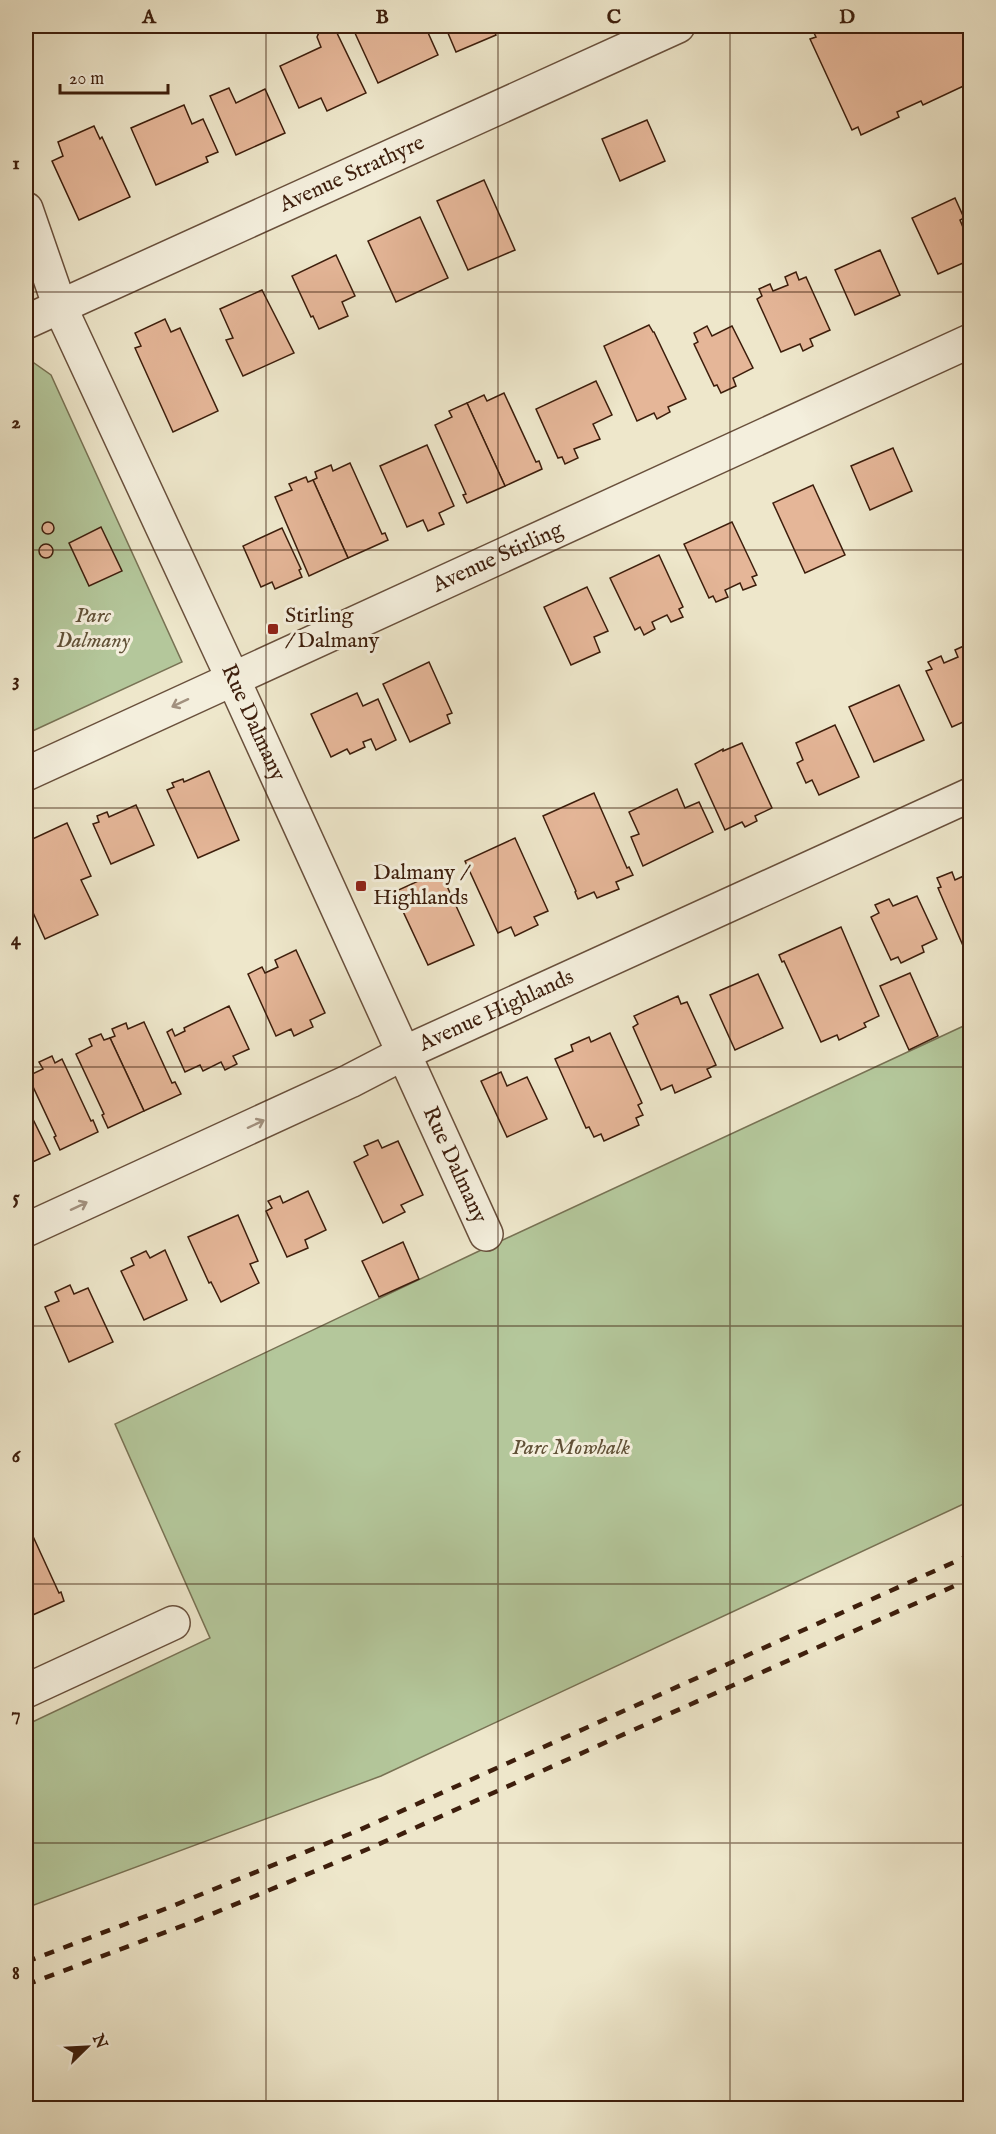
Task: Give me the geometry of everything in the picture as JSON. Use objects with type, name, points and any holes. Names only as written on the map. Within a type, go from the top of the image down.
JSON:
[{"type":"street","name":"Avenue Strathyre","points":[[26,322],[678,26]]},
{"type":"street","name":"Rue Dalmany","points":[[26,209],[60,307],[233,679],[486,1234]]},
{"type":"street","name":"Avenue Stirling","points":[[26,774],[970,341]]},
{"type":"street","name":"Avenue Highlands","points":[[26,1230],[350,1081],[404,1053],[970,795]]},
{"type":"street","points":[[26,1691],[173,1623]]},
{"type":"green space","name":"Parc Dalmany","points":[[26,363],[34,363],[51,375],[182,662],[26,734]]},
{"type":"green space","name":"Parc Mowhalk","points":[[970,1023],[970,1501],[381,1776],[26,1908],[26,1725],[210,1638],[115,1424],[477,1252]]},
{"type":"building","points":[[26,26],[38,26],[26,31]]},
{"type":"building","points":[[330,26],[334,27],[366,93],[327,111],[321,98],[299,108],[280,66],[321,47],[317,37],[320,30]]},
{"type":"building","points":[[366,26],[425,26],[438,55],[378,83],[354,31]]},
{"type":"building","points":[[445,26],[492,26],[496,35],[456,52]]},
{"type":"building","points":[[819,26],[970,26],[970,83],[923,105],[921,101],[897,112],[899,117],[861,135],[858,127],[852,130],[810,39],[816,37],[812,29]]},
{"type":"building","points":[[229,88],[236,103],[265,89],[285,133],[236,155],[210,96]]},
{"type":"building","points":[[184,105],[192,124],[203,119],[218,152],[206,157],[208,162],[156,185],[131,128]]},
{"type":"building","points":[[647,120],[665,161],[620,181],[602,139]]},
{"type":"building","points":[[94,126],[100,139],[102,137],[130,197],[79,220],[52,161],[63,156],[58,142]]},
{"type":"building","points":[[484,180],[515,250],[468,270],[437,201]]},
{"type":"building","points":[[955,198],[964,218],[960,220],[970,244],[970,260],[938,274],[912,218]]},
{"type":"building","points":[[420,217],[448,278],[396,302],[368,241]]},
{"type":"building","points":[[880,250],[900,295],[855,315],[835,270]]},
{"type":"building","points":[[336,255],[355,296],[342,302],[348,316],[319,329],[292,276]]},
{"type":"building","points":[[796,272],[799,280],[806,277],[830,330],[810,339],[813,346],[803,351],[800,344],[781,352],[757,299],[762,296],[759,289],[770,284],[773,291],[788,285],[785,277]]},
{"type":"building","points":[[262,290],[294,353],[243,376],[226,340],[233,338],[220,309]]},
{"type":"building","points":[[165,319],[171,332],[180,328],[218,411],[173,432],[135,348],[141,346],[135,333]]},
{"type":"building","points":[[649,325],[686,399],[668,407],[670,412],[657,419],[654,413],[637,421],[604,346]]},
{"type":"building","points":[[707,326],[712,336],[732,326],[753,368],[733,378],[736,386],[721,393],[717,385],[714,386],[694,344],[698,342],[694,333]]},
{"type":"building","points":[[596,381],[612,415],[593,424],[600,439],[574,449],[578,458],[565,464],[562,457],[558,458],[536,409]]},
{"type":"building","points":[[504,393],[536,462],[539,461],[542,469],[505,486],[467,403],[484,395],[487,401]]},
{"type":"building","points":[[467,403],[505,486],[467,503],[463,495],[466,494],[435,425],[452,417],[449,411]]},
{"type":"building","points":[[427,445],[454,506],[439,513],[444,524],[428,531],[423,520],[407,527],[380,466]]},
{"type":"building","points":[[893,448],[912,491],[870,510],[851,466]]},
{"type":"building","points":[[350,463],[382,534],[385,533],[388,540],[348,558],[313,480],[317,478],[315,472],[331,465],[333,471]]},
{"type":"building","points":[[306,477],[308,482],[313,480],[348,558],[309,576],[275,497],[292,490],[289,484]]},
{"type":"building","points":[[813,485],[845,555],[805,573],[773,503]]},
{"type":"building","points":[[50,522],[53,523],[53,533],[46,534],[43,533],[42,526],[43,523]]},
{"type":"building","points":[[732,522],[757,575],[752,577],[756,585],[743,590],[740,583],[725,590],[728,597],[716,602],[713,596],[709,598],[684,544]]},
{"type":"building","points":[[101,527],[122,571],[89,586],[69,543]]},
{"type":"building","points":[[282,528],[301,569],[299,570],[302,577],[275,589],[272,582],[261,587],[243,546]]},
{"type":"building","points":[[46,544],[51,546],[53,551],[51,556],[46,558],[41,556],[39,551],[41,546]]},
{"type":"building","points":[[659,555],[683,607],[679,609],[683,617],[671,622],[667,615],[652,622],[655,629],[644,635],[640,627],[635,630],[610,578]]},
{"type":"building","points":[[587,587],[608,631],[594,637],[600,652],[571,665],[544,607]]},
{"type":"building","points":[[968,644],[970,650],[970,719],[952,727],[926,671],[932,669],[928,662],[941,656],[944,663],[958,657],[955,650]]},
{"type":"building","points":[[429,662],[452,713],[447,715],[450,723],[410,742],[383,684]]},
{"type":"building","points":[[899,685],[924,740],[874,762],[849,707]]},
{"type":"building","points":[[357,693],[363,706],[378,699],[396,740],[376,750],[371,739],[363,742],[365,747],[350,754],[347,749],[331,757],[311,714]]},
{"type":"building","points":[[835,725],[859,777],[819,795],[812,780],[806,783],[797,763],[803,760],[796,743]]},
{"type":"building","points":[[742,743],[772,808],[755,816],[757,821],[745,827],[742,822],[725,830],[695,764],[723,749],[723,751]]},
{"type":"building","points":[[209,771],[239,840],[198,858],[167,790],[174,787],[172,783],[183,779],[184,782]]},
{"type":"building","points":[[677,789],[685,808],[699,802],[713,832],[643,866],[631,837],[639,834],[629,812]]},
{"type":"building","points":[[594,793],[627,868],[629,867],[633,875],[616,882],[619,889],[597,898],[594,892],[578,899],[543,816]]},
{"type":"building","points":[[136,805],[154,845],[111,864],[93,824],[99,822],[97,816],[107,812],[109,817]]},
{"type":"building","points":[[67,823],[91,876],[81,880],[98,915],[45,939],[26,897],[26,842]]},
{"type":"building","points":[[515,838],[548,911],[534,917],[538,925],[515,936],[511,927],[498,933],[465,861]]},
{"type":"building","points":[[440,871],[474,945],[428,965],[394,892]]},
{"type":"building","points":[[952,872],[955,880],[970,873],[970,945],[964,948],[938,888],[941,887],[937,878]]},
{"type":"building","points":[[917,896],[937,939],[922,946],[924,952],[901,963],[898,957],[891,960],[871,917],[879,913],[875,905],[889,899],[893,906]]},
{"type":"building","points":[[841,927],[879,1016],[864,1023],[866,1027],[839,1040],[837,1035],[821,1042],[784,961],[782,962],[779,955]]},
{"type":"building","points":[[296,950],[325,1013],[310,1020],[313,1027],[294,1036],[291,1029],[276,1036],[248,974],[262,967],[265,973],[278,967],[275,960]]},
{"type":"building","points":[[910,973],[938,1036],[909,1050],[880,986]]},
{"type":"building","points":[[758,974],[783,1028],[735,1050],[710,995]]},
{"type":"building","points":[[678,996],[681,1004],[687,1002],[716,1065],[707,1069],[711,1077],[675,1093],[672,1085],[661,1090],[633,1027],[638,1024],[634,1016]]},
{"type":"building","points":[[229,1006],[249,1049],[233,1056],[237,1064],[225,1070],[221,1062],[203,1071],[200,1065],[185,1072],[167,1032],[172,1029],[175,1036],[185,1031],[184,1028]]},
{"type":"building","points":[[144,1022],[172,1083],[175,1082],[181,1094],[144,1111],[110,1038],[115,1036],[112,1029],[126,1023],[128,1029]]},
{"type":"building","points":[[610,1033],[642,1103],[638,1105],[643,1115],[636,1118],[639,1125],[604,1141],[601,1134],[594,1137],[589,1127],[586,1128],[555,1059],[573,1051],[571,1045],[589,1037],[591,1042]]},
{"type":"building","points":[[101,1034],[104,1040],[110,1038],[144,1111],[108,1128],[102,1115],[104,1114],[76,1054],[92,1046],[89,1039]]},
{"type":"building","points":[[52,1056],[55,1063],[62,1059],[98,1132],[60,1150],[54,1137],[56,1136],[28,1076],[43,1069],[39,1062]]},
{"type":"building","points":[[501,1072],[507,1086],[527,1077],[547,1119],[507,1137],[481,1081]]},
{"type":"building","points":[[26,1105],[50,1154],[26,1165]]},
{"type":"building","points":[[378,1140],[382,1148],[398,1141],[423,1195],[401,1205],[405,1212],[383,1223],[354,1162],[368,1155],[364,1146]]},
{"type":"building","points":[[308,1191],[326,1230],[305,1240],[308,1248],[287,1257],[266,1211],[272,1208],[268,1201],[280,1196],[283,1203]]},
{"type":"building","points":[[238,1215],[258,1261],[250,1264],[259,1283],[221,1302],[211,1282],[209,1283],[188,1237]]},
{"type":"building","points":[[403,1242],[419,1279],[379,1297],[362,1261]]},
{"type":"building","points":[[165,1250],[187,1300],[144,1320],[121,1271],[134,1265],[131,1258],[146,1251],[150,1258]]},
{"type":"building","points":[[70,1285],[74,1294],[88,1288],[113,1342],[69,1362],[45,1307],[59,1301],[55,1292]]},
{"type":"building","points":[[31,1532],[64,1601],[26,1618],[26,1535]]},
{"type":"railway","points":[[26,1962],[170,1907],[357,1831],[970,1555]]},
{"type":"railway","points":[[26,1985],[195,1921],[368,1849],[970,1579]]},
{"type":"place","name":"Stirling / Dalmany","points":[[273,629]]},
{"type":"place","name":"Dalmany / Highlands","points":[[361,886]]}]
